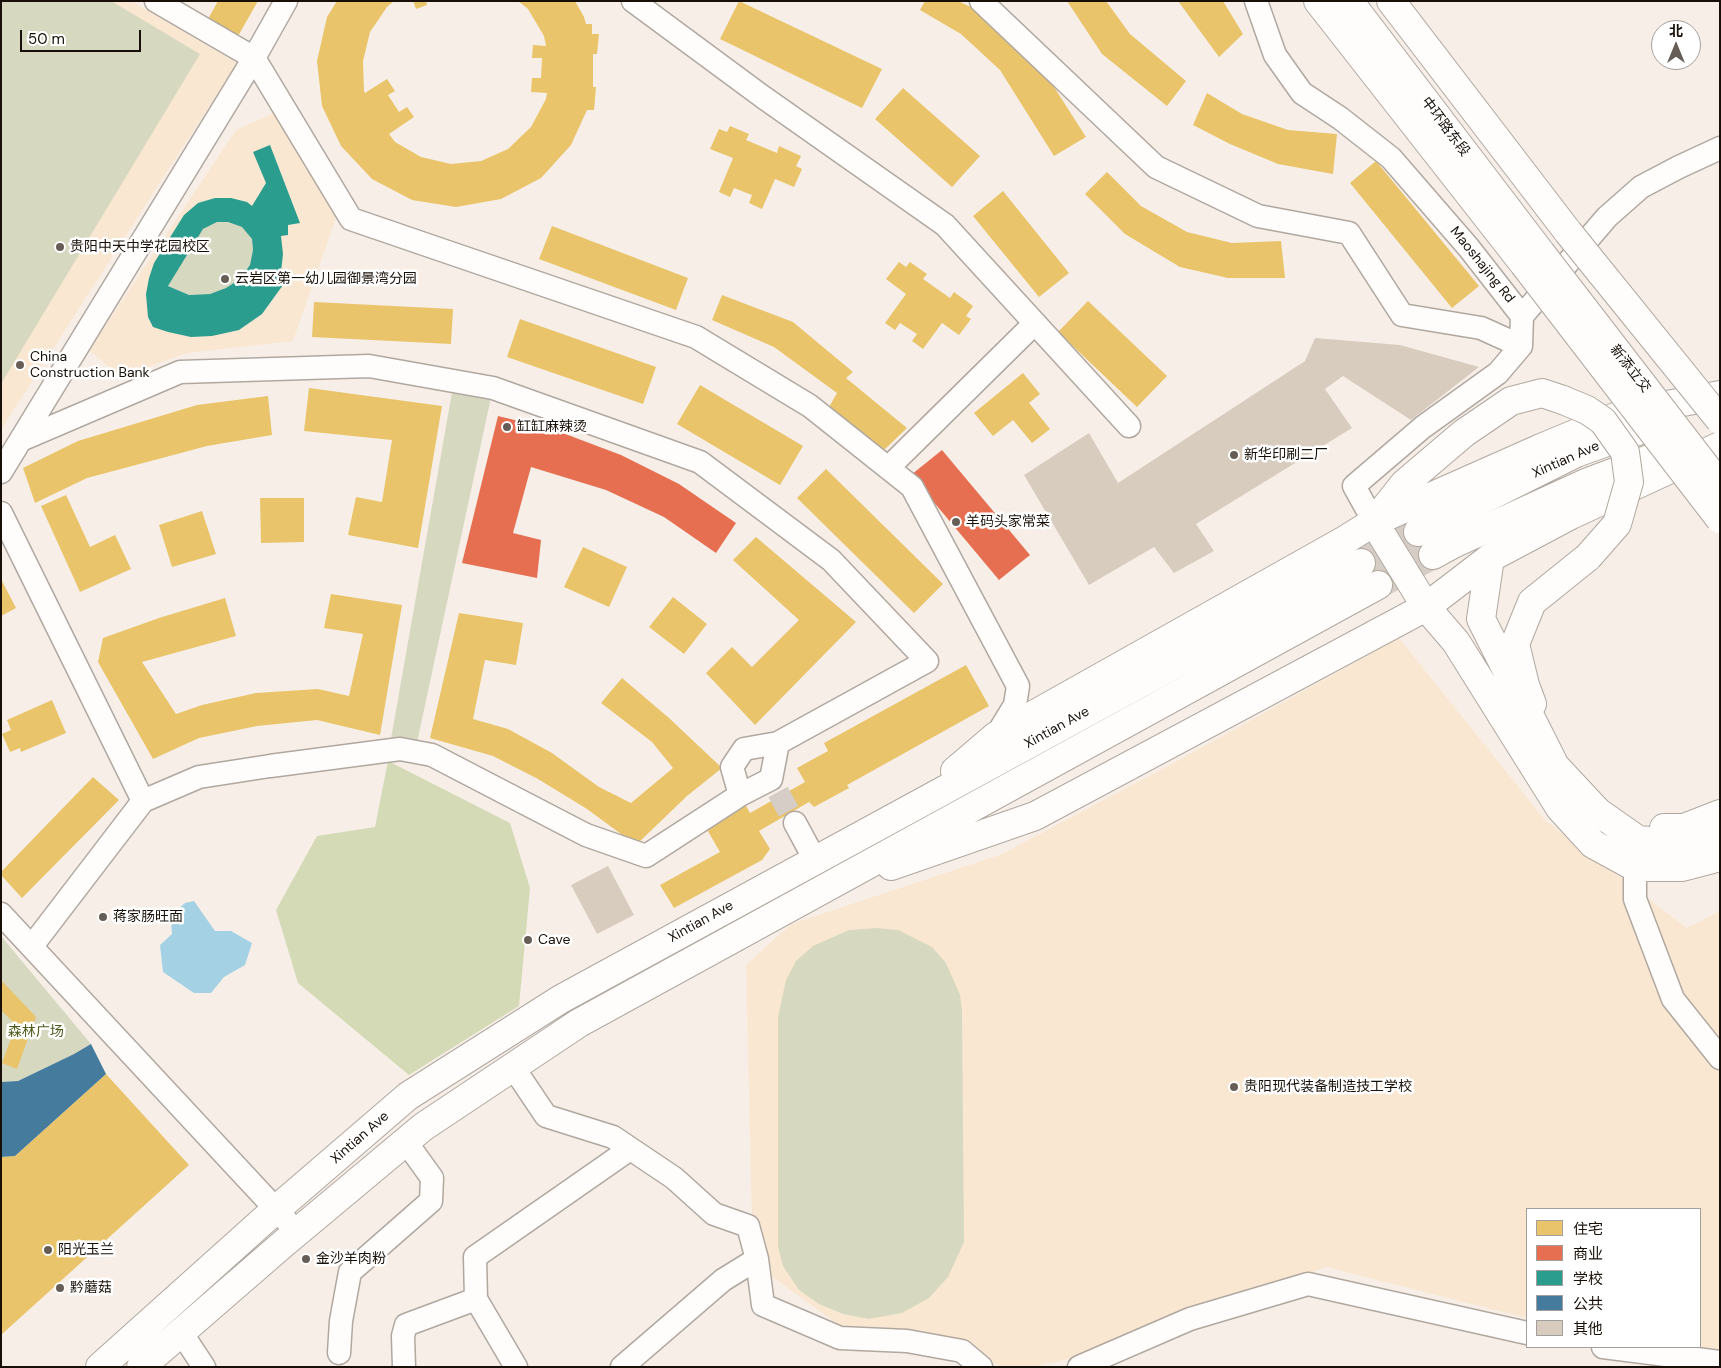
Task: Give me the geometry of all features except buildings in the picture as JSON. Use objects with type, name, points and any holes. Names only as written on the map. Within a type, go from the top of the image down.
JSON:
[{"type":"main road","points":[[1318,1],[1533,258],[1720,519]]},
{"type":"main road","name":"中环路东段","points":[[1349,1],[1533,258]]},
{"type":"main road","points":[[1391,1],[1568,232],[1720,420]]},
{"type":"main road","name":"新添立交","points":[[1533,258],[1720,485]]},
{"type":"main road","points":[[1374,522],[1404,484],[1464,433],[1511,401],[1542,393],[1587,410],[1603,421],[1625,452],[1629,482],[1618,524],[1588,557],[1532,602],[1516,644],[1525,686],[1555,766]]},
{"type":"main road","points":[[914,806],[996,736],[1374,522],[1625,413],[1720,395]]},
{"type":"main road","name":"Xintian Ave","points":[[1418,532],[1576,454],[1663,421],[1720,404]]},
{"type":"main road","points":[[1433,555],[1588,482],[1680,447],[1720,435]]},
{"type":"main road","points":[[817,892],[1035,816],[1426,606],[1490,558],[1571,515],[1720,446]]},
{"type":"main road","points":[[1374,522],[1426,606],[1456,642],[1560,808],[1593,844],[1635,868],[1692,880],[1720,875]]},
{"type":"main road","points":[[1490,558],[1481,619],[1555,766],[1598,812],[1638,840],[1687,844],[1720,837]]},
{"type":"main road","name":"Xintian Ave","points":[[100,1367],[276,1210],[408,1096],[561,999],[1361,563]]},
{"type":"main road","name":"Xintian Ave","points":[[141,1367],[297,1232],[423,1127],[579,1023],[1378,585]]},
{"type":"main road","points":[[1622,829],[1684,828],[1720,814]]},
{"type":"main road","points":[[1635,868],[1682,868],[1720,857]]},
{"type":"street","points":[[156,1],[254,58],[350,219],[696,337],[810,406],[912,487],[1018,686],[1015,705],[996,736]]},
{"type":"street","points":[[1,472],[254,58],[286,1]]},
{"type":"street","points":[[633,1],[763,97],[945,225],[1129,426]]},
{"type":"street","points":[[981,1],[1156,167],[1258,216],[1349,233],[1402,315],[1481,328],[1520,346],[1498,373],[1423,427],[1354,486],[1374,522]]},
{"type":"street","name":"Maoshajing Rd","points":[[1256,1],[1275,55],[1302,94],[1340,118],[1391,158],[1469,248],[1522,316],[1520,346]]},
{"type":"street","points":[[1522,316],[1607,217],[1641,187],[1720,148]]},
{"type":"street","points":[[888,468],[1035,323]]},
{"type":"street","points":[[21,440],[180,372],[368,366],[493,388],[700,462],[831,560],[927,661],[778,743],[744,749],[732,767],[740,795]]},
{"type":"street","points":[[1,513],[143,801]]},
{"type":"street","points":[[32,946],[143,801],[199,777],[400,749],[432,754],[586,834],[646,856],[740,795],[774,786],[778,743]]},
{"type":"street","points":[[794,823],[814,860]]},
{"type":"street","points":[[1635,868],[1635,899],[1673,999],[1720,1058]]},
{"type":"street","points":[[1,914],[297,1232]]},
{"type":"street","points":[[513,1067],[546,1116],[613,1137],[674,1178],[714,1214],[748,1226],[757,1259],[763,1305],[840,1338],[907,1341],[962,1351],[981,1367]]},
{"type":"street","points":[[339,1353],[341,1321],[350,1272],[431,1201],[432,1178],[406,1142]]},
{"type":"street","points":[[516,1367],[476,1299],[475,1257],[630,1149]]},
{"type":"street","points":[[622,1367],[723,1280],[757,1259]]},
{"type":"street","points":[[1080,1367],[1190,1319],[1308,1284],[1526,1333]]},
{"type":"street","points":[[404,1367],[403,1336],[406,1325],[476,1299]]},
{"type":"street","points":[[181,1332],[204,1367]]},
{"type":"street","points":[[1612,1348],[1720,1362]]},
{"type":"shaded area","name":"贵阳中天中学花园校区","points":[[1,1],[131,1],[237,63],[1,430]]},
{"type":"shaded area","name":"云岩区第一幼儿园御景湾分园","points":[[273,113],[336,218],[293,341],[187,353],[121,377],[89,350],[236,130]]},
{"type":"shaded area","name":"贵阳现代装备制造技工学校","points":[[1399,638],[1545,820],[1687,928],[1720,911],[1720,1367],[1643,1348],[1701,1348],[1701,1208],[1526,1208],[1526,1318],[1326,1267],[1095,1353],[1032,1367],[1007,1367],[839,1325],[753,1263],[746,965],[791,924],[1000,855],[1179,760]]},
{"type":"green space","name":"贵阳中天中学花园校区","points":[[1,1],[111,1],[200,54],[1,384]]},
{"type":"green space","points":[[217,222],[228,222],[242,227],[252,239],[253,250],[250,265],[240,279],[226,288],[210,294],[189,295],[168,286],[203,229]]},
{"type":"green space","points":[[454,381],[493,388],[415,752],[389,750]]},
{"type":"green space","points":[[388,761],[510,823],[530,888],[519,1006],[409,1075],[298,983],[276,910],[317,836],[375,827]]},
{"type":"green space","points":[[877,928],[898,930],[932,947],[946,963],[960,995],[962,1011],[964,1242],[948,1277],[929,1298],[902,1313],[869,1319],[843,1314],[819,1304],[799,1290],[783,1266],[778,1247],[778,1017],[786,980],[796,961],[813,946],[849,930]]},
{"type":"green space","name":"森林广场","points":[[1,936],[91,1044],[18,1081],[1,1082]]},
{"type":"water","points":[[194,901],[215,931],[231,931],[252,943],[245,965],[224,977],[211,993],[194,993],[163,972],[160,945],[172,934],[171,922],[175,912],[185,903]]},
{"type":"tunnel","points":[[1361,563],[1418,532]]},
{"type":"tunnel","points":[[1378,585],[1433,555]]},
{"type":"tunnel","points":[[778,792],[795,823]]},
{"type":"place","name":"贵阳中天中学花园校区","points":[[60,247]]},
{"type":"place","name":"云岩区第一幼儿园御景湾分园","points":[[225,279]]},
{"type":"place","name":"China Construction Bank","points":[[20,365]]},
{"type":"place","name":"缸缸麻辣烫","points":[[507,427]]},
{"type":"place","name":"新华印刷二厂","points":[[1234,455]]},
{"type":"place","name":"羊码头家常菜","points":[[956,522]]},
{"type":"place","name":"蒋家肠旺面","points":[[103,917]]},
{"type":"place","name":"Cave","points":[[528,940]]},
{"type":"place","name":"贵阳现代装备制造技工学校","points":[[1234,1087]]},
{"type":"place","name":"阳光玉兰","points":[[48,1250]]},
{"type":"place","name":"金沙羊肉粉","points":[[306,1259]]},
{"type":"place","name":"黔蘑菇","points":[[60,1288]]}]
